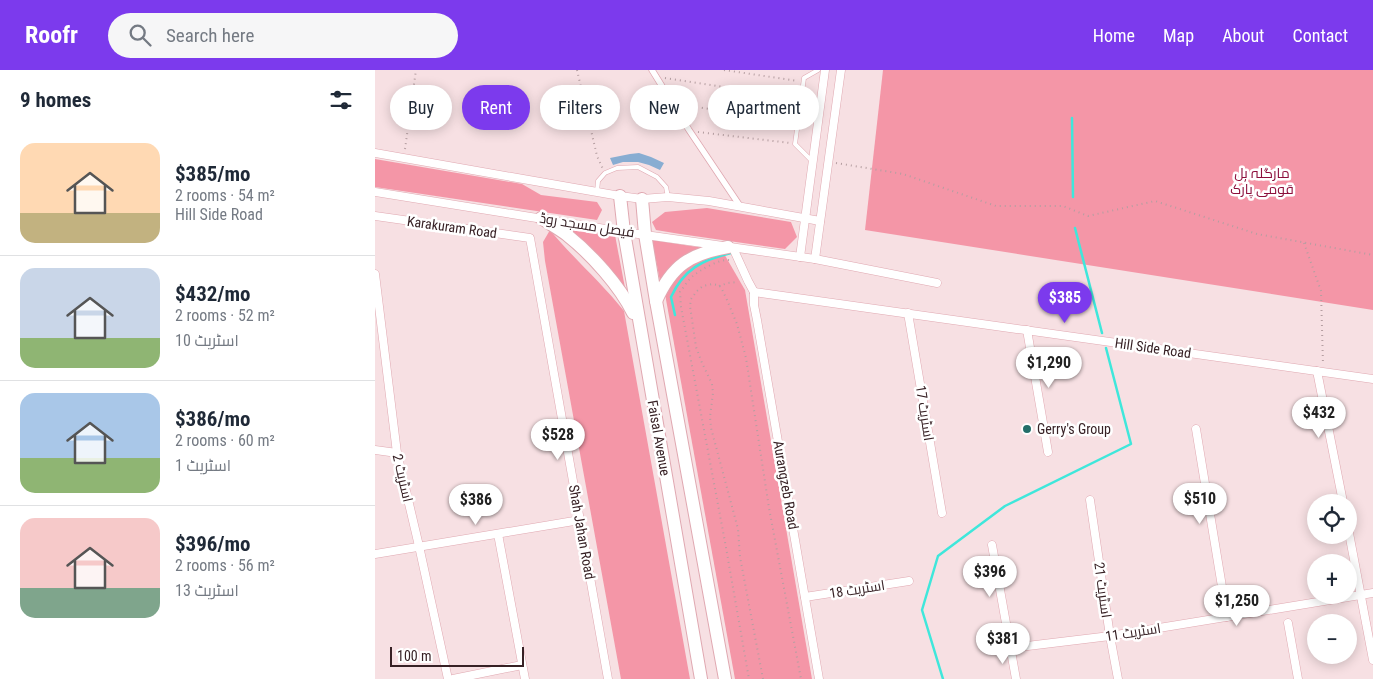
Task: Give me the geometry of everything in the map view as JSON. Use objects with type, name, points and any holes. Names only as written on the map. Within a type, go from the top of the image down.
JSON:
[{"type":"main road","name":"Faisal Avenue","points":[[620,196],[624,232],[701,679]]},
{"type":"main road","name":"Faisal Avenue","points":[[642,199],[645,234],[656,301],[725,679]]},
{"type":"main road","points":[[541,218],[567,236],[597,264],[626,299],[640,326]]},
{"type":"main road","points":[[656,301],[664,284],[688,260],[702,253],[730,248]]},
{"type":"street","points":[[651,70],[660,85]]},
{"type":"street","points":[[799,257],[825,70]]},
{"type":"street","points":[[815,259],[841,70]]},
{"type":"street","points":[[689,130],[740,206]]},
{"type":"street","points":[[375,153],[620,196],[642,199],[668,197],[709,201],[820,221]]},
{"type":"street","name":"فیصل مسجد روڈ","points":[[375,192],[624,232],[815,259],[937,283]]},
{"type":"street","name":"Karakuram Road","points":[[375,216],[530,238]]},
{"type":"street","name":"Shah Jahan Road","points":[[530,238],[607,679]]},
{"type":"street","points":[[730,248],[739,261],[754,292]]},
{"type":"street","name":"اسٹریٹ 2","points":[[375,274],[397,453],[450,679]]},
{"type":"street","name":"Hill Side Road","points":[[754,292],[1373,379]]},
{"type":"street","name":"Aurangzeb Road","points":[[754,292],[755,312],[819,679]]},
{"type":"street","name":"اسٹریٹ 17","points":[[909,313],[941,513]]},
{"type":"street","points":[[1027,330],[1048,452]]},
{"type":"street","points":[[1320,372],[1342,494]]},
{"type":"street","points":[[1196,429],[1227,617]]},
{"type":"street","points":[[375,450],[397,453]]},
{"type":"street","name":"اسٹریٹ 21","points":[[1090,500],[1118,679]]},
{"type":"street","points":[[375,554],[580,520]]},
{"type":"street","points":[[498,534],[525,679]]},
{"type":"street","points":[[1351,544],[1373,660]]},
{"type":"street","points":[[992,545],[1016,679]]},
{"type":"street","name":"اسٹریٹ 18","points":[[805,597],[909,581]]},
{"type":"street","name":"اسٹریٹ 11","points":[[1011,648],[1110,636],[1373,592]]},
{"type":"street","points":[[1289,623],[1298,679]]},
{"type":"street","points":[[450,679],[522,664]]},
{"type":"lane","points":[[803,85],[804,78],[818,70]]},
{"type":"lane","points":[[797,130],[795,144],[812,161]]},
{"type":"lane","points":[[597,192],[599,181],[605,173],[617,168],[638,168],[657,176],[666,187],[668,197]]},
{"type":"path","points":[[403,157],[416,70]]},
{"type":"path","points":[[577,70],[597,156],[605,173]]},
{"type":"path","points":[[723,70],[803,82]]},
{"type":"path","points":[[655,76],[712,85]]},
{"type":"path","points":[[689,130],[795,144]]},
{"type":"path","points":[[829,162],[903,174],[996,206],[1063,206],[1088,216],[1155,201],[1257,234],[1373,255]]},
{"type":"path","points":[[1304,243],[1321,291],[1320,372]]},
{"type":"path","points":[[739,261],[724,260],[692,277],[681,292],[681,307],[749,679]]},
{"type":"path","points":[[748,281],[719,286],[711,284],[703,286],[693,296],[690,306],[696,347],[712,384],[711,428],[738,529],[739,557],[763,679]]},
{"type":"path","points":[[719,286],[737,324],[746,358],[769,508],[801,679]]},
{"type":"green space","name":"مارگلہ ہل قومی پارک","points":[[883,70],[1373,70],[1373,310],[865,230]]},
{"type":"green space","points":[[375,159],[522,184],[541,195],[597,202],[602,210],[597,220],[375,187]]},
{"type":"green space","points":[[707,208],[791,222],[797,237],[785,249],[656,230],[652,222],[665,212]]},
{"type":"green space","points":[[564,226],[615,235],[626,293]]},
{"type":"green space","points":[[550,230],[624,311],[690,679],[621,679],[545,261],[543,242]]},
{"type":"green space","points":[[652,240],[704,248],[660,281]]},
{"type":"green space","points":[[723,252],[745,290],[812,679],[735,679],[665,294],[679,273],[695,261]]},
{"type":"building","points":[[639,153],[664,163],[660,170],[638,162],[623,162],[613,165],[610,158],[630,154]]},
{"type":"waterway","points":[[1072,118],[1073,197]]},
{"type":"waterway","points":[[1075,228],[1102,333]]},
{"type":"waterway","points":[[675,315],[671,297],[682,279],[695,267],[711,259],[731,253]]},
{"type":"waterway","points":[[943,679],[922,610],[938,556],[1005,506],[1131,444],[1106,348]]},
{"type":"place","name":"Gerry's Group","points":[[1027,429]]}]
